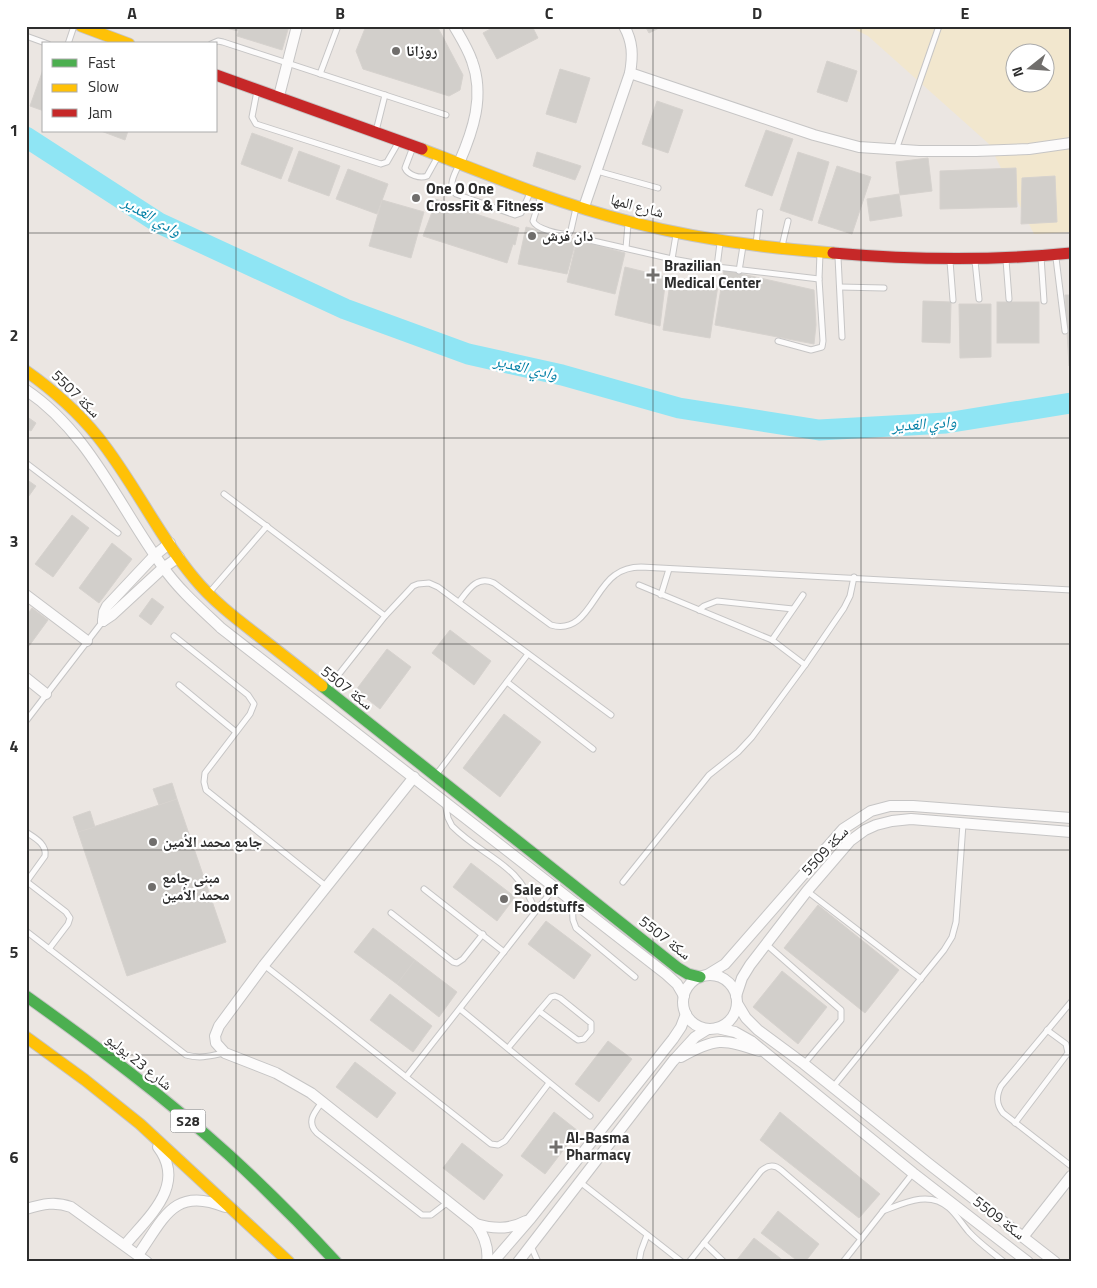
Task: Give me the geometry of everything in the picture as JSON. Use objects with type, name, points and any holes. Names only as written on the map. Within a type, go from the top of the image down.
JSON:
[{"type":"street","points":[[81,26],[124,42]]},
{"type":"street","points":[[279,96],[297,26]]},
{"type":"street","points":[[454,26],[472,62],[477,79],[478,97],[473,128],[459,164]]},
{"type":"street","points":[[580,206],[598,171],[630,73],[632,47],[624,26]]},
{"type":"street","points":[[630,73],[859,148],[976,151],[1071,143]]},
{"type":"street","name":"شارع المها","points":[[218,76],[400,140],[536,192],[628,221],[677,232],[743,245],[917,259],[1041,256],[1071,253]]},
{"type":"street","name":"سكة 5507","points":[[26,372],[63,398],[85,421],[179,557],[208,594],[326,691],[678,968],[688,974],[704,976]]},
{"type":"street","name":"سكة 5507","points":[[26,390],[58,416],[78,438],[164,568],[181,589],[221,628],[445,800],[554,888],[666,974],[677,984],[684,996]]},
{"type":"street","points":[[103,621],[105,609],[155,555],[170,543]]},
{"type":"street","points":[[103,621],[179,557]]},
{"type":"street","points":[[26,594],[87,641]]},
{"type":"street","points":[[26,678],[46,694]]},
{"type":"street","points":[[414,777],[264,965],[216,1031],[216,1043],[224,1052],[288,1079],[322,1101],[476,1224],[483,1234],[487,1246],[487,1262]]},
{"type":"street","name":"سكة 5509","points":[[704,976],[725,964],[843,829],[871,811],[890,806],[912,806],[1071,818]]},
{"type":"street","name":"سكة 5509","points":[[1055,1262],[752,1025],[741,1011],[737,999],[745,971],[765,944],[806,891],[850,841],[864,830],[892,821],[911,819],[1071,832]]},
{"type":"street","points":[[518,1262],[578,1181],[673,1061],[694,1037],[725,1025],[736,1012],[737,999],[729,982],[722,978],[704,976],[687,988],[684,996],[684,1005],[686,1014],[692,1022],[699,1027],[713,1029]]},
{"type":"street","name":"شارع 23 يوليو","points":[[26,996],[100,1048],[243,1167],[310,1232],[336,1262]]},
{"type":"street","points":[[493,1262],[531,1218],[673,1039],[681,1027],[686,1014]]},
{"type":"street","name":"سكة 5509","points":[[713,1029],[726,1030],[744,1036],[770,1055],[958,1211],[1028,1262]]},
{"type":"street","name":"S28","points":[[26,1037],[85,1080],[140,1124],[289,1262]]},
{"type":"street","points":[[673,1061],[703,1045],[727,1041],[770,1055]]},
{"type":"street","points":[[125,1245],[163,1197],[168,1187],[169,1175],[163,1154],[140,1124]]},
{"type":"street","points":[[1023,1237],[1071,1176]]},
{"type":"street","points":[[138,1255],[166,1215],[174,1207],[184,1202],[194,1199],[205,1200],[236,1211]]},
{"type":"street","points":[[26,1209],[48,1203],[60,1203],[71,1207],[146,1262]]},
{"type":"street","points":[[476,1224],[490,1228],[504,1228],[518,1225],[531,1218]]},
{"type":"street","points":[[310,1232],[344,1262]]},
{"type":"lane","points":[[69,42],[74,26]]},
{"type":"lane","points":[[320,74],[338,26]]},
{"type":"lane","points":[[896,150],[939,26]]},
{"type":"lane","points":[[26,36],[42,42]]},
{"type":"lane","points":[[216,42],[218,41],[288,63],[446,116]]},
{"type":"lane","points":[[258,89],[252,117],[256,124],[381,164],[387,162],[400,140]]},
{"type":"lane","points":[[376,132],[385,95]]},
{"type":"lane","points":[[414,146],[405,168],[410,174],[422,178],[427,176],[438,155]]},
{"type":"lane","points":[[459,164],[451,187],[452,191],[459,196],[515,216],[521,213],[536,192]]},
{"type":"lane","points":[[598,171],[658,188]]},
{"type":"lane","points":[[536,192],[533,221],[538,227],[568,234],[580,206]]},
{"type":"lane","points":[[756,246],[760,212]]},
{"type":"lane","points":[[626,248],[628,221]]},
{"type":"lane","points":[[782,249],[788,221]]},
{"type":"lane","points":[[672,259],[677,232]]},
{"type":"lane","points":[[589,240],[672,259],[739,271],[819,279]]},
{"type":"lane","points":[[717,267],[721,241]]},
{"type":"lane","points":[[739,271],[743,245]]},
{"type":"lane","points":[[778,341],[811,350],[822,347],[819,279],[820,252]]},
{"type":"lane","points":[[838,254],[842,337]]},
{"type":"lane","points":[[1056,254],[1065,331]]},
{"type":"lane","points":[[1041,256],[1044,302]]},
{"type":"lane","points":[[1005,257],[1009,299]]},
{"type":"lane","points":[[950,258],[953,300]]},
{"type":"lane","points":[[975,258],[979,299]]},
{"type":"lane","points":[[840,287],[884,288]]},
{"type":"lane","points":[[26,463],[118,534]]},
{"type":"lane","points":[[224,494],[385,616]]},
{"type":"lane","points":[[208,594],[267,526]]},
{"type":"lane","points":[[459,602],[475,583],[487,580],[494,583],[551,625],[563,627],[580,619],[609,580],[622,571],[635,567],[854,577],[1071,590]]},
{"type":"lane","points":[[661,595],[669,568]]},
{"type":"lane","points":[[623,882],[709,775],[738,752],[752,737],[848,602],[854,577]]},
{"type":"lane","points":[[326,691],[385,616],[413,586],[423,582],[434,584],[611,715]]},
{"type":"lane","points":[[638,585],[772,640],[805,665]]},
{"type":"lane","points":[[772,640],[802,595]]},
{"type":"lane","points":[[699,610],[710,602],[717,601],[792,609]]},
{"type":"lane","points":[[26,721],[103,621]]},
{"type":"lane","points":[[174,636],[252,698],[254,704],[253,709],[205,773],[204,782],[206,790],[328,887]]},
{"type":"lane","points":[[435,776],[528,654]]},
{"type":"lane","points":[[506,682],[593,749]]},
{"type":"lane","points":[[179,685],[236,732]]},
{"type":"lane","points":[[445,800],[448,818],[452,826],[513,873],[527,890],[535,911]]},
{"type":"lane","points":[[833,1087],[948,944],[954,930],[963,824]]},
{"type":"lane","points":[[26,832],[42,844],[46,851],[45,856],[26,881],[66,912],[70,918],[68,924],[49,949]]},
{"type":"lane","points":[[406,1077],[554,888]]},
{"type":"lane","points":[[424,889],[504,952]]},
{"type":"lane","points":[[806,891],[921,979]]},
{"type":"lane","points":[[572,901],[573,920],[576,928],[635,976]]},
{"type":"lane","points":[[391,913],[456,963],[463,959],[482,934]]},
{"type":"lane","points":[[26,931],[186,1055],[194,1058],[204,1058],[224,1052]]},
{"type":"lane","points":[[765,944],[841,1010],[841,1020],[804,1064]]},
{"type":"lane","points":[[264,965],[494,1145],[505,1141],[550,1083]]},
{"type":"lane","points":[[508,1048],[539,1011],[551,997],[560,998],[591,1023],[592,1029],[586,1037],[578,1040],[539,1011]]},
{"type":"lane","points":[[1071,1002],[1000,1086],[997,1097],[999,1108],[1003,1113],[1071,1166]]},
{"type":"lane","points":[[460,1009],[590,1116]]},
{"type":"lane","points":[[1015,1123],[1068,1053],[1066,1044],[1046,1030]]},
{"type":"lane","points":[[322,1101],[311,1118],[311,1124],[317,1133],[422,1215],[430,1215],[448,1202]]},
{"type":"lane","points":[[689,1262],[761,1171],[771,1165],[781,1170],[861,1238]]},
{"type":"lane","points":[[843,1262],[914,1173]]},
{"type":"lane","points":[[578,1181],[682,1262]]},
{"type":"lane","points":[[883,1211],[915,1199],[926,1198],[937,1201],[958,1211],[974,1237],[1004,1262]]},
{"type":"lane","points":[[638,1260],[647,1235]]},
{"type":"lane","points":[[704,1243],[724,1262]]},
{"type":"lane","points":[[531,1246],[538,1262]]},
{"type":"sand","points":[[848,26],[1071,26],[1071,232],[1034,234],[989,144],[868,36]]},
{"type":"building","points":[[218,26],[239,26],[238,31]]},
{"type":"building","points":[[240,26],[289,26],[282,50],[237,36]]},
{"type":"building","points":[[366,26],[437,26],[463,75],[460,90],[449,96],[363,69],[356,51]]},
{"type":"building","points":[[496,26],[532,26],[538,38],[497,59],[483,33]]},
{"type":"building","points":[[645,26],[663,26],[649,33]]},
{"type":"building","points":[[827,61],[857,71],[847,102],[817,92]]},
{"type":"building","points":[[560,69],[590,78],[576,123],[546,114]]},
{"type":"building","points":[[42,73],[42,110],[30,106]]},
{"type":"building","points":[[657,101],[683,110],[668,153],[642,144]]},
{"type":"building","points":[[766,130],[793,139],[772,196],[745,186]]},
{"type":"building","points":[[104,132],[128,132],[125,140]]},
{"type":"building","points":[[252,133],[293,148],[281,179],[241,164]]},
{"type":"building","points":[[299,151],[340,166],[329,196],[288,181]]},
{"type":"building","points":[[537,152],[581,166],[575,180],[533,166]]},
{"type":"building","points":[[798,152],[829,162],[812,221],[780,210]]},
{"type":"building","points":[[928,158],[932,191],[900,195],[896,162]]},
{"type":"building","points":[[837,166],[871,177],[852,234],[818,223]]},
{"type":"building","points":[[1016,168],[1017,207],[940,209],[940,171]]},
{"type":"building","points":[[348,169],[388,184],[377,214],[336,199]]},
{"type":"building","points":[[1055,176],[1057,222],[1021,224],[1022,178]]},
{"type":"building","points":[[899,194],[902,216],[870,221],[867,199]]},
{"type":"building","points":[[435,199],[519,228],[515,245],[513,244],[507,263],[423,236],[434,207],[432,207]]},
{"type":"building","points":[[382,200],[424,212],[411,258],[369,246]]},
{"type":"building","points":[[526,227],[575,239],[567,274],[518,264]]},
{"type":"building","points":[[577,240],[625,253],[615,294],[567,282]]},
{"type":"building","points":[[625,267],[666,277],[660,326],[615,315]]},
{"type":"building","points":[[724,270],[814,290],[816,325],[814,344],[715,325]]},
{"type":"building","points":[[671,277],[718,285],[710,338],[663,330]]},
{"type":"building","points":[[1065,295],[1071,295],[1071,366],[1069,366]]},
{"type":"building","points":[[923,301],[951,302],[950,343],[922,342]]},
{"type":"building","points":[[997,302],[1039,302],[1039,343],[997,343]]},
{"type":"building","points":[[959,304],[991,304],[991,357],[960,358]]},
{"type":"building","points":[[26,416],[36,423],[31,431],[26,428]]},
{"type":"building","points":[[26,479],[36,486],[26,500]]},
{"type":"building","points":[[72,515],[89,528],[53,577],[35,564]]},
{"type":"building","points":[[112,543],[132,559],[99,603],[79,588]]},
{"type":"building","points":[[152,598],[164,607],[151,625],[139,616]]},
{"type":"building","points":[[32,608],[48,620],[29,646],[26,643],[26,616]]},
{"type":"building","points":[[450,630],[491,661],[474,685],[432,653]]},
{"type":"building","points":[[387,649],[411,667],[380,709],[356,690]]},
{"type":"building","points":[[504,714],[541,742],[500,797],[463,768]]},
{"type":"building","points":[[172,783],[177,799],[159,805],[153,789]]},
{"type":"building","name":"مبنى جامع محمد الأمين","points":[[177,799],[226,942],[127,976],[78,832]]},
{"type":"building","points":[[90,811],[95,827],[78,832],[73,817]]},
{"type":"building","points":[[471,863],[515,897],[497,921],[453,887]]},
{"type":"building","points":[[818,905],[899,970],[865,1013],[784,948]]},
{"type":"building","points":[[546,921],[591,955],[574,979],[528,944]]},
{"type":"building","points":[[373,928],[415,960],[397,984],[354,952]]},
{"type":"building","points":[[415,960],[457,992],[439,1017],[397,984]]},
{"type":"building","points":[[782,971],[827,1007],[798,1044],[753,1007]]},
{"type":"building","points":[[390,994],[432,1026],[413,1052],[370,1020]]},
{"type":"building","points":[[608,1041],[632,1059],[599,1102],[575,1084]]},
{"type":"building","points":[[355,1062],[396,1093],[377,1118],[336,1087]]},
{"type":"building","points":[[554,1112],[578,1131],[545,1174],[521,1156]]},
{"type":"building","points":[[780,1112],[880,1194],[859,1218],[760,1140]]},
{"type":"building","points":[[462,1143],[503,1175],[484,1200],[443,1168]]},
{"type":"building","points":[[778,1211],[819,1244],[805,1262],[799,1262],[761,1233]]},
{"type":"building","points":[[754,1238],[785,1262],[737,1262]]},
{"type":"waterway","name":"وادي الغدير","points":[[26,137],[159,223],[345,309],[468,354],[562,375],[679,408],[819,430],[946,423],[1071,403]]},
{"type":"traffic: fast","points":[[322,686],[678,968],[688,974],[700,977]]},
{"type":"traffic: fast","points":[[26,996],[130,1072],[205,1134],[270,1194],[336,1262]]},
{"type":"traffic: slow","points":[[81,26],[124,42]]},
{"type":"traffic: slow","points":[[422,149],[551,198],[631,222],[731,242],[833,253]]},
{"type":"traffic: slow","points":[[26,371],[64,401],[98,437],[169,544],[201,586],[231,615],[322,686]]},
{"type":"traffic: slow","points":[[26,1037],[85,1080],[140,1124],[289,1262]]},
{"type":"traffic: jam","points":[[218,76],[422,149]]},
{"type":"traffic: jam","points":[[833,253],[952,259],[1071,253]]},
{"type":"place","name":"روزانا","points":[[396,51]]},
{"type":"place","name":"One O One CrossFit & Fitness","points":[[416,198]]},
{"type":"place","name":"دان فرش","points":[[532,236]]},
{"type":"place","name":"Brazilian Medical Center","points":[[653,275]]},
{"type":"place","name":"جامع محمد الأمين","points":[[153,842]]},
{"type":"place","name":"مبنى جامع محمد الأمين","points":[[152,887]]},
{"type":"place","name":"Sale of Foodstuffs","points":[[504,899]]},
{"type":"place","name":"Al-Basma Pharmacy","points":[[556,1147]]}]
